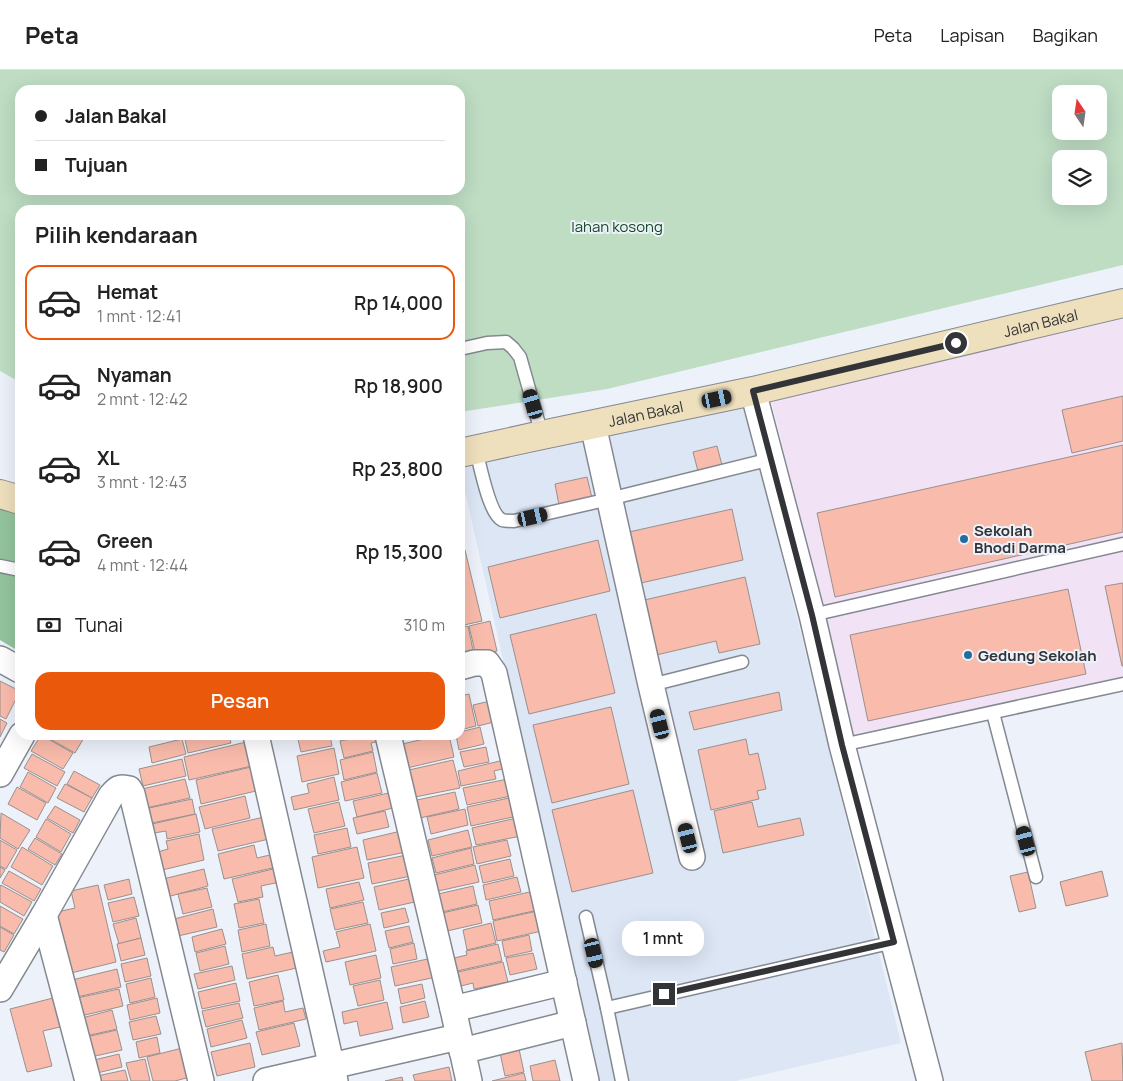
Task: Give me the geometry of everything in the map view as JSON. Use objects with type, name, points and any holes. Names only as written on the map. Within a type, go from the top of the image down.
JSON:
[{"type":"street","name":"Jalan Bakal","points":[[468,452],[753,391],[1123,303]]},
{"type":"street","points":[[753,391],[812,615],[842,745],[930,1081]]},
{"type":"street","points":[[593,425],[651,685],[692,857]]},
{"type":"street","points":[[0,494],[15,498]]},
{"type":"street","points":[[0,659],[15,667]]},
{"type":"street","points":[[465,666],[474,663],[487,663],[494,673],[586,1081]]},
{"type":"street","points":[[0,774],[19,740]]},
{"type":"street","points":[[257,740],[333,1074]]},
{"type":"street","points":[[389,740],[469,1081]]},
{"type":"street","points":[[0,989],[111,796],[117,789],[129,789],[132,794],[201,1081]]},
{"type":"street","points":[[44,915],[88,1081]]},
{"type":"street","points":[[453,1009],[564,982]]},
{"type":"street","points":[[266,1081],[333,1074],[460,1044],[573,1023]]},
{"type":"lane","points":[[465,348],[487,343],[506,342],[514,348],[520,357],[542,435]]},
{"type":"lane","points":[[468,452],[495,513],[502,520],[514,521],[609,500],[771,459]]},
{"type":"lane","points":[[812,615],[1123,544]]},
{"type":"lane","points":[[0,566],[15,569]]},
{"type":"lane","points":[[651,685],[742,662]]},
{"type":"lane","points":[[842,745],[1123,684]]},
{"type":"lane","points":[[993,713],[1036,877]]},
{"type":"lane","points":[[586,917],[622,1081]]},
{"type":"lane","points":[[607,1008],[894,942]]},
{"type":"shaded area","name":"Sekolah Bhodi Darma","points":[[1123,319],[1123,678],[854,734],[771,399]]},
{"type":"shaded area","points":[[745,406],[901,1043],[736,1081],[598,1081],[465,491],[465,468]]},
{"type":"green space","name":"lahan kosong","points":[[0,70],[1123,70],[1123,265],[607,389],[465,411],[465,205],[15,205],[15,379],[0,371]]},
{"type":"green space","points":[[0,503],[15,507],[15,649],[0,640]]},
{"type":"building","points":[[1123,396],[1123,441],[1072,453],[1062,410]]},
{"type":"building","points":[[1123,445],[1123,532],[835,597],[817,513]]},
{"type":"building","points":[[717,446],[723,469],[699,475],[693,452]]},
{"type":"building","points":[[587,477],[592,498],[559,505],[555,484]]},
{"type":"building","points":[[732,509],[743,560],[641,583],[629,532]]},
{"type":"building","points":[[598,540],[610,591],[500,618],[488,567]]},
{"type":"building","points":[[465,550],[482,621],[465,625]]},
{"type":"building","points":[[745,577],[760,644],[719,653],[716,641],[652,656],[640,601]]},
{"type":"building","name":"Gedung Sekolah","points":[[1123,583],[1123,666],[1122,666],[1105,586]]},
{"type":"building","name":"Gedung Sekolah","points":[[1068,589],[1086,674],[868,721],[850,635]]},
{"type":"building","points":[[596,614],[615,693],[529,714],[510,635]]},
{"type":"building","points":[[490,621],[497,651],[476,656],[469,626]]},
{"type":"building","points":[[468,626],[474,655],[465,657],[465,627]]},
{"type":"building","points":[[0,681],[15,688],[15,701],[6,719],[0,716]]},
{"type":"building","points":[[779,692],[782,710],[694,730],[689,712]]},
{"type":"building","points":[[469,694],[476,726],[465,729],[465,695]]},
{"type":"building","points":[[490,701],[494,722],[478,726],[473,705]]},
{"type":"building","points":[[611,707],[629,784],[552,803],[533,725]]},
{"type":"building","points":[[0,719],[7,723],[0,737]]},
{"type":"building","points":[[480,727],[484,744],[459,750],[457,740],[465,740],[465,731]]},
{"type":"building","points":[[746,739],[749,755],[758,753],[766,789],[757,791],[759,799],[711,810],[698,750]]},
{"type":"building","points":[[38,740],[50,740],[73,753],[63,769],[31,751]]},
{"type":"building","points":[[52,740],[83,740],[75,753]]},
{"type":"building","points":[[182,740],[186,754],[152,763],[149,747]]},
{"type":"building","points":[[185,740],[230,740],[231,743],[188,753]]},
{"type":"building","points":[[298,740],[331,740],[332,746],[301,752]]},
{"type":"building","points":[[420,740],[450,740],[454,757],[407,768],[402,744]]},
{"type":"building","points":[[340,741],[380,741],[371,743],[373,751],[344,758]]},
{"type":"building","points":[[246,742],[252,766],[189,780],[184,757]]},
{"type":"building","points":[[486,747],[489,762],[464,767],[460,752]]},
{"type":"building","points":[[334,748],[339,774],[302,782],[297,756]]},
{"type":"building","points":[[373,752],[377,772],[344,780],[340,760]]},
{"type":"building","points":[[32,754],[65,772],[57,786],[24,768]]},
{"type":"building","points":[[182,759],[186,776],[143,786],[139,769]]},
{"type":"building","points":[[453,760],[460,788],[415,797],[409,770]]},
{"type":"building","points":[[504,760],[506,768],[494,771],[496,779],[461,786],[458,771]]},
{"type":"building","points":[[251,767],[256,791],[201,804],[196,780]]},
{"type":"building","points":[[74,771],[100,785],[92,798],[67,784]]},
{"type":"building","points":[[28,772],[56,788],[48,803],[20,787]]},
{"type":"building","points":[[377,773],[382,793],[345,801],[341,782]]},
{"type":"building","points":[[334,777],[339,800],[294,810],[291,797],[309,793],[307,784]]},
{"type":"building","points":[[185,779],[190,798],[146,808],[142,789]]},
{"type":"building","points":[[508,779],[511,796],[467,805],[463,788]]},
{"type":"building","points":[[65,784],[92,798],[84,812],[57,798]]},
{"type":"building","points":[[17,787],[46,803],[37,820],[8,804]]},
{"type":"building","points":[[633,790],[653,873],[572,892],[552,810]]},
{"type":"building","points":[[393,792],[397,807],[357,817],[353,801]]},
{"type":"building","points":[[455,792],[459,809],[420,818],[417,800]]},
{"type":"building","points":[[245,796],[250,818],[205,829],[199,807]]},
{"type":"building","points":[[509,798],[513,817],[471,826],[467,807]]},
{"type":"building","points":[[192,799],[195,814],[152,823],[149,808]]},
{"type":"building","points":[[339,802],[345,826],[314,833],[308,809]]},
{"type":"building","points":[[752,802],[758,827],[800,818],[804,835],[723,853],[714,811]]},
{"type":"building","points":[[55,806],[80,820],[73,833],[47,818]]},
{"type":"building","points":[[465,809],[468,825],[431,834],[427,817]]},
{"type":"building","points":[[385,811],[389,827],[357,834],[353,818]]},
{"type":"building","points":[[1,813],[30,830],[18,849],[0,838]]},
{"type":"building","points":[[196,814],[200,832],[167,839],[166,831],[154,833],[152,824]]},
{"type":"building","points":[[264,817],[269,839],[218,851],[212,829]]},
{"type":"building","points":[[517,818],[521,836],[476,845],[472,828]]},
{"type":"building","points":[[46,819],[71,834],[61,852],[36,837]]},
{"type":"building","points":[[347,828],[351,847],[318,854],[314,835]]},
{"type":"building","points":[[468,830],[472,847],[432,856],[428,840]]},
{"type":"building","points":[[401,831],[406,852],[367,860],[363,840]]},
{"type":"building","points":[[199,834],[204,860],[158,871],[154,853],[168,849],[166,841]]},
{"type":"building","points":[[35,838],[62,854],[55,865],[28,849]]},
{"type":"building","points":[[0,840],[17,850],[6,869],[0,866]]},
{"type":"building","points":[[507,840],[511,856],[477,864],[473,847]]},
{"type":"building","points":[[254,845],[257,858],[274,854],[277,867],[224,879],[218,854]]},
{"type":"building","points":[[22,847],[53,866],[42,885],[11,867]]},
{"type":"building","points":[[357,847],[364,878],[318,888],[312,857]]},
{"type":"building","points":[[471,848],[474,864],[436,873],[432,858]]},
{"type":"building","points":[[411,854],[416,875],[372,884],[368,863]]},
{"type":"building","points":[[510,859],[514,876],[483,883],[479,866]]},
{"type":"building","points":[[475,865],[479,882],[438,891],[434,875]]},
{"type":"building","points":[[0,867],[5,870],[0,878]]},
{"type":"building","points":[[277,868],[280,882],[261,886],[263,897],[238,902],[232,879]]},
{"type":"building","points":[[204,869],[208,886],[167,897],[163,879]]},
{"type":"building","points":[[9,871],[41,889],[34,901],[2,883]]},
{"type":"building","points":[[1102,871],[1108,896],[1066,906],[1060,882]]},
{"type":"building","points":[[1028,872],[1036,908],[1019,912],[1010,876]]},
{"type":"building","points":[[517,877],[521,892],[486,900],[483,885]]},
{"type":"building","points":[[413,878],[419,901],[379,910],[374,887]]},
{"type":"building","points":[[129,879],[132,894],[108,900],[104,885]]},
{"type":"building","points":[[359,882],[364,900],[330,908],[326,889]]},
{"type":"building","points":[[1,885],[32,902],[24,916],[0,902]]},
{"type":"building","points":[[98,885],[116,962],[71,973],[57,912],[75,908],[71,891]]},
{"type":"building","points":[[473,886],[477,904],[442,912],[438,894]]},
{"type":"building","points":[[207,888],[212,907],[183,914],[178,894]]},
{"type":"building","points":[[534,891],[538,910],[493,920],[489,901]]},
{"type":"building","points":[[134,897],[139,916],[113,922],[108,903]]},
{"type":"building","points":[[259,899],[264,923],[239,928],[234,904]]},
{"type":"building","points":[[363,902],[368,923],[335,930],[330,909]]},
{"type":"building","points":[[478,905],[482,923],[447,931],[442,913]]},
{"type":"building","points":[[0,906],[23,919],[14,934],[0,926]]},
{"type":"building","points":[[405,908],[409,922],[384,928],[381,913]]},
{"type":"building","points":[[213,909],[217,927],[178,936],[174,919]]},
{"type":"building","points":[[537,911],[542,931],[497,941],[493,921]]},
{"type":"building","points":[[136,918],[141,938],[119,944],[113,924]]},
{"type":"building","points":[[491,923],[496,943],[467,950],[463,930]]},
{"type":"building","points":[[266,924],[270,946],[242,952],[238,930]]},
{"type":"building","points":[[370,924],[376,951],[326,962],[323,951],[340,947],[336,932]]},
{"type":"building","points":[[409,926],[413,942],[389,948],[385,931]]},
{"type":"building","points":[[0,927],[14,935],[4,952],[0,950]]},
{"type":"building","points":[[222,929],[226,944],[195,952],[192,937]]},
{"type":"building","points":[[529,935],[532,951],[505,957],[502,941]]},
{"type":"building","points":[[141,938],[145,955],[121,961],[117,944]]},
{"type":"building","points":[[414,943],[417,959],[393,964],[390,949]]},
{"type":"building","points":[[498,944],[502,961],[457,971],[454,958],[467,955],[466,951]]},
{"type":"building","points":[[225,946],[229,964],[200,971],[196,953]]},
{"type":"building","points":[[273,947],[275,956],[293,952],[297,968],[247,979],[242,954]]},
{"type":"building","points":[[533,953],[537,969],[510,975],[506,958]]},
{"type":"building","points":[[376,955],[381,978],[350,985],[345,962]]},
{"type":"building","points":[[147,958],[151,976],[125,982],[121,964]]},
{"type":"building","points":[[432,958],[436,977],[395,986],[391,967]]},
{"type":"building","points":[[503,962],[508,982],[474,989],[473,983],[461,986],[458,972]]},
{"type":"building","points":[[232,966],[235,980],[198,989],[194,974]]},
{"type":"building","points":[[117,969],[121,987],[77,997],[72,980]]},
{"type":"building","points":[[278,975],[284,1000],[254,1006],[249,982]]},
{"type":"building","points":[[151,978],[155,997],[130,1003],[126,984]]},
{"type":"building","points":[[380,980],[384,1000],[358,1006],[353,986]]},
{"type":"building","points":[[236,983],[240,1001],[202,1009],[198,992]]},
{"type":"building","points":[[422,984],[425,998],[401,1004],[398,989]]},
{"type":"building","points":[[119,989],[123,1006],[81,1016],[77,998]]},
{"type":"building","points":[[53,998],[60,1027],[43,1031],[52,1066],[27,1072],[10,1009]]},
{"type":"building","points":[[157,998],[160,1013],[130,1020],[127,1005]]},
{"type":"building","points":[[283,1001],[285,1012],[303,1008],[306,1019],[259,1030],[254,1008]]},
{"type":"building","points":[[425,1001],[429,1017],[403,1023],[400,1007]]},
{"type":"building","points":[[387,1002],[393,1029],[360,1036],[357,1021],[344,1024],[342,1012]]},
{"type":"building","points":[[239,1003],[243,1018],[206,1027],[202,1011]]},
{"type":"building","points":[[112,1010],[117,1029],[86,1036],[82,1018]]},
{"type":"building","points":[[156,1016],[161,1034],[133,1040],[129,1022]]},
{"type":"building","points":[[242,1020],[247,1038],[211,1047],[207,1029]]},
{"type":"building","points":[[294,1023],[300,1046],[262,1055],[256,1032]]},
{"type":"building","points":[[117,1030],[122,1050],[91,1057],[86,1037]]},
{"type":"building","points":[[157,1037],[160,1053],[139,1058],[136,1042]]},
{"type":"building","points":[[250,1043],[255,1067],[217,1076],[211,1052]]},
{"type":"building","points":[[1122,1043],[1123,1081],[1092,1081],[1085,1052]]},
{"type":"building","points":[[182,1048],[190,1077],[175,1081],[153,1081],[147,1057]]},
{"type":"building","points":[[519,1049],[524,1072],[505,1076],[500,1053]]},
{"type":"building","points":[[119,1054],[122,1067],[97,1073],[94,1060]]},
{"type":"building","points":[[145,1059],[150,1081],[131,1081],[126,1063]]},
{"type":"building","points":[[555,1060],[560,1081],[533,1081],[530,1066]]},
{"type":"building","points":[[449,1067],[452,1081],[415,1081],[413,1075]]},
{"type":"building","points":[[125,1070],[128,1081],[99,1081],[97,1076]]},
{"type":"building","points":[[524,1073],[526,1081],[492,1081]]},
{"type":"building","points":[[402,1077],[403,1081],[385,1081]]},
{"type":"place","name":"Sekolah Bhodi Darma","points":[[964,539]]},
{"type":"place","name":"Gedung Sekolah","points":[[968,655]]},
{"type":"route","points":[[664,994],[894,942],[842,745],[812,615],[753,391],[956,343]]}]
